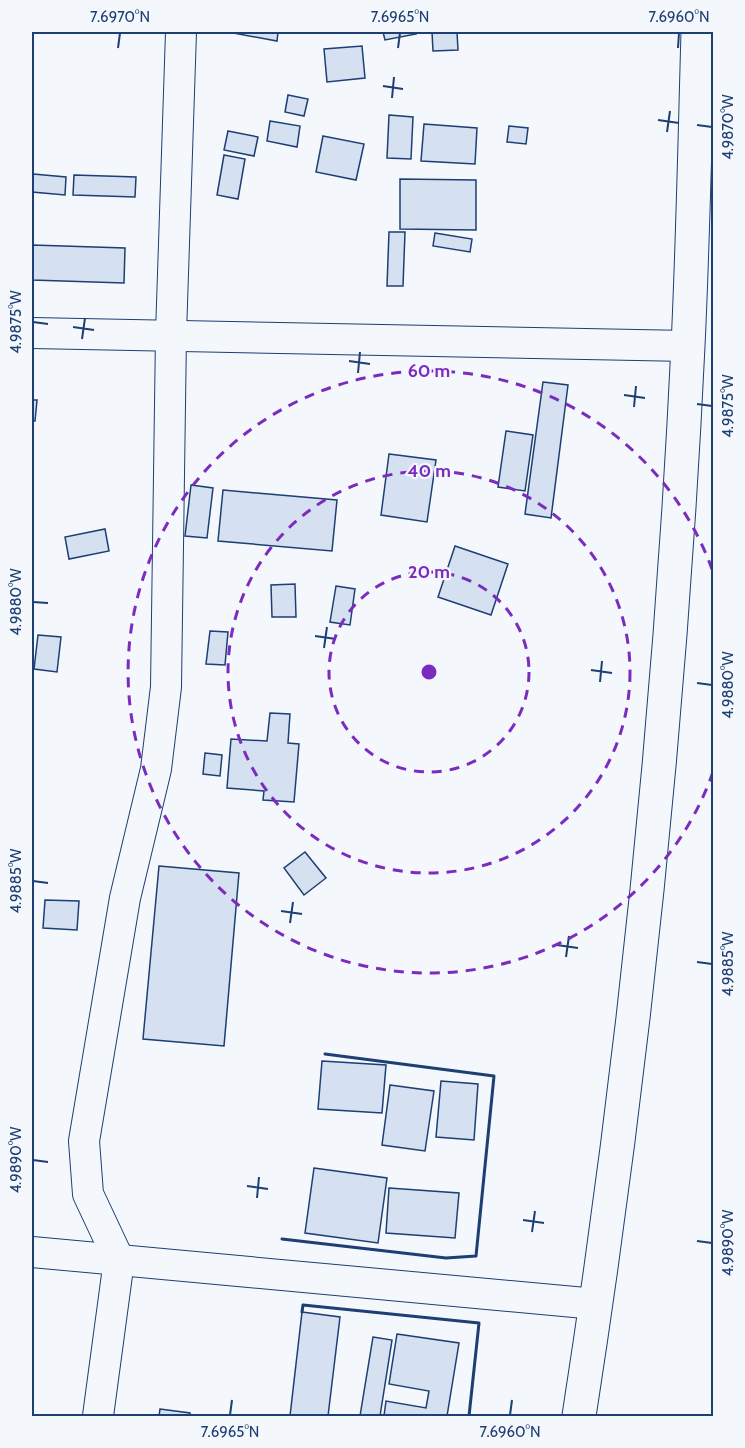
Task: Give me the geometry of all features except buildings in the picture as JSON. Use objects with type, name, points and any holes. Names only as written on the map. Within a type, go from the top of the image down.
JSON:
[{"type":"main road","points":[[579,1416],[622,1107],[650,868],[670,619],[688,346],[698,32]]},
{"type":"street","points":[[98,1416],[119,1260],[88,1194],[84,1141],[125,898],[156,769],[166,687],[171,334],[181,32]]},
{"type":"street","points":[[32,333],[688,346]]},
{"type":"street","points":[[32,1252],[596,1304]]},
{"type":"wall","points":[[282,1239],[446,1258],[476,1256],[494,1076],[325,1054]]},
{"type":"wall","points":[[302,1312],[303,1305],[479,1323],[469,1416]]}]
